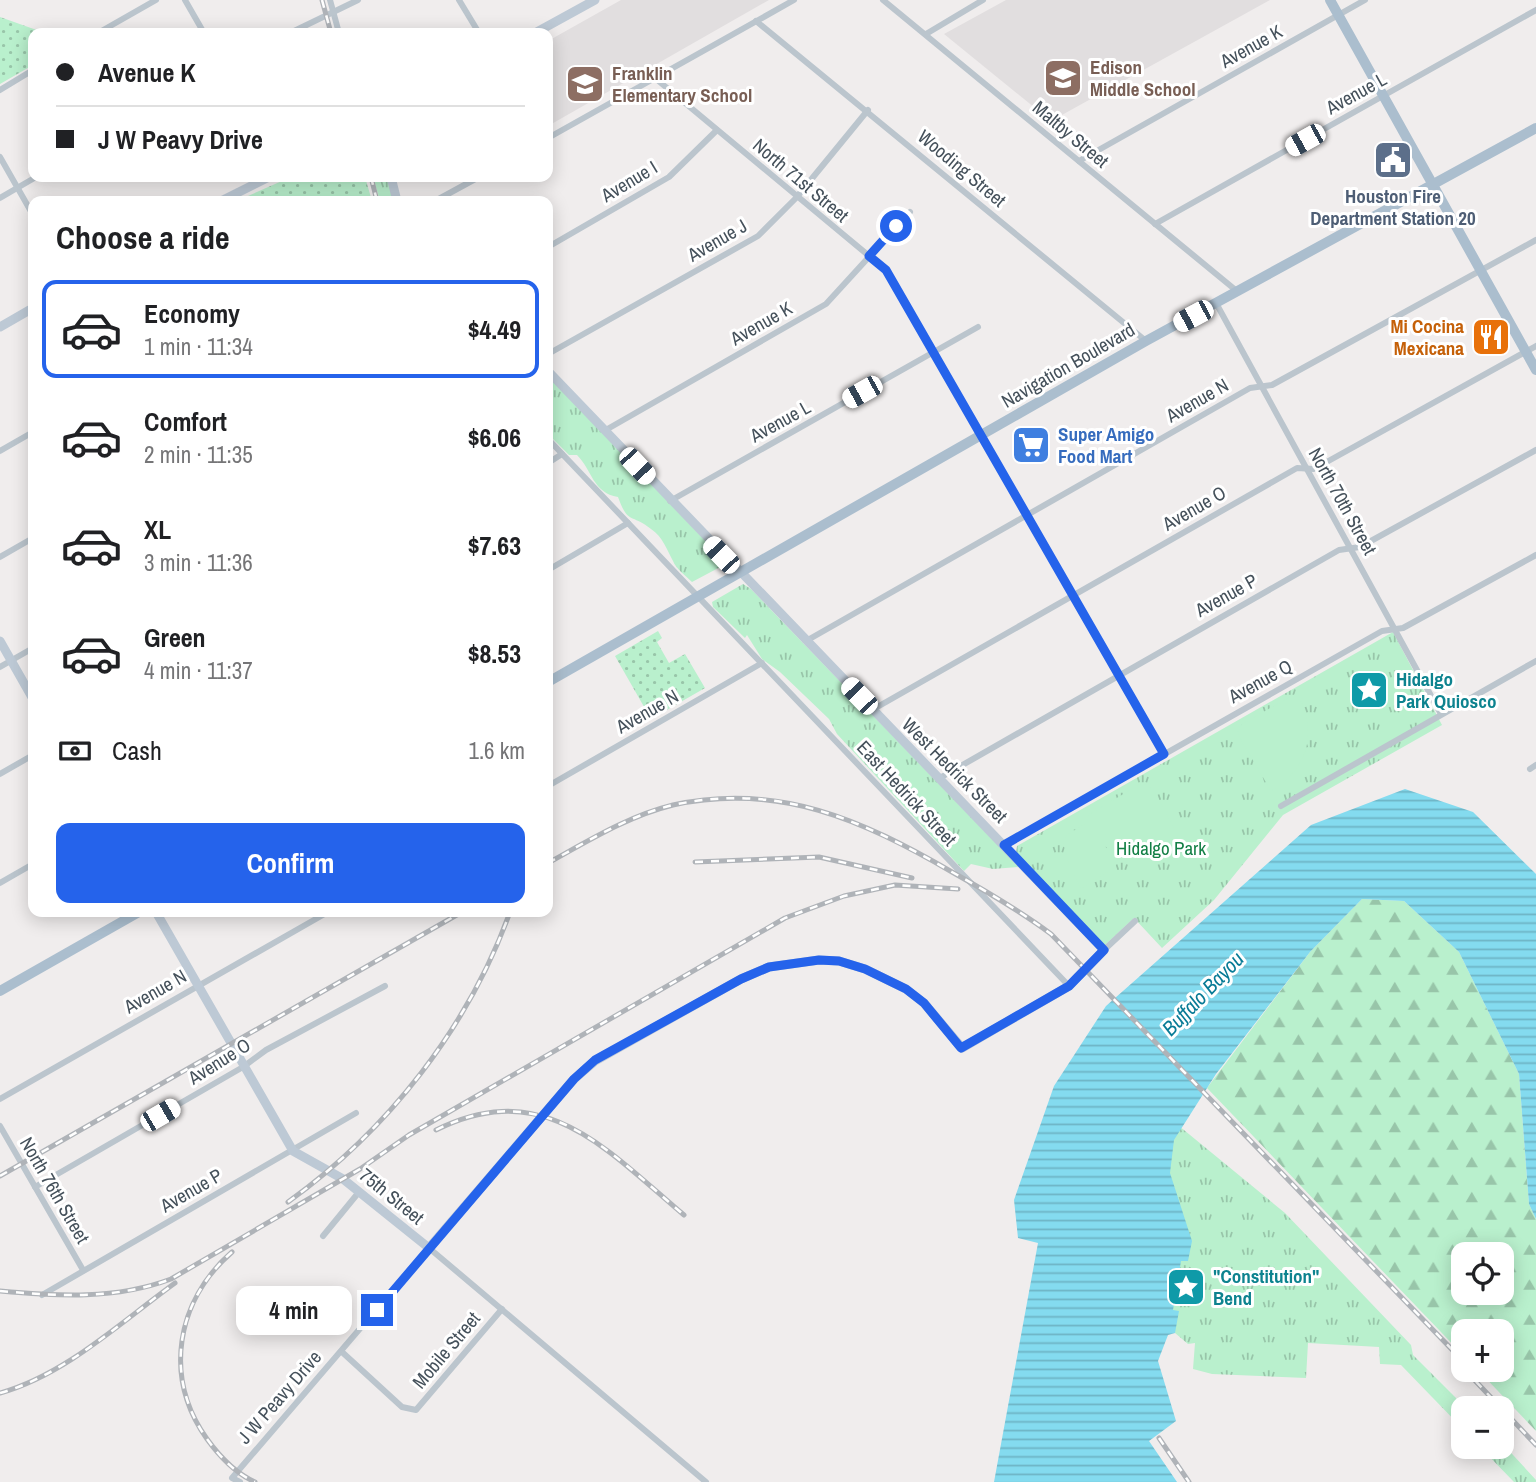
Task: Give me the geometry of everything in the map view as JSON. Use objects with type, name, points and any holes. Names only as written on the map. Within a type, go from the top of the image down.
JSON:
[{"type":"main road","points":[[1330,0],[1536,370]]},
{"type":"main road","name":"Navigation Boulevard","points":[[553,679],[1146,341],[1536,128]]},
{"type":"main road","points":[[0,991],[130,917]]},
{"type":"street","points":[[107,28],[156,0]]},
{"type":"street","points":[[185,0],[201,28]]},
{"type":"street","points":[[330,0],[338,28]]},
{"type":"street","points":[[301,28],[358,0]]},
{"type":"street","points":[[459,0],[476,28]]},
{"type":"street","points":[[544,28],[595,0]]},
{"type":"street","points":[[553,135],[794,0]]},
{"type":"street","name":"Maltby Street","points":[[883,0],[1238,292]]},
{"type":"street","points":[[926,34],[984,0]]},
{"type":"street","name":"Avenue K","points":[[1079,161],[1365,0]]},
{"type":"street","name":"Avenue L","points":[[1155,224],[1536,10]]},
{"type":"street","name":"Wooding Street","points":[[756,20],[1146,341]]},
{"type":"street","points":[[0,90],[28,73]]},
{"type":"street","name":"North 71st Street","points":[[655,78],[796,198],[886,270],[1164,754]]},
{"type":"street","name":"Avenue J","points":[[553,351],[758,236],[796,198],[868,110]]},
{"type":"street","name":"Avenue I","points":[[553,244],[669,177],[717,130]]},
{"type":"street","points":[[0,157],[28,206]]},
{"type":"street","points":[[0,198],[28,182]]},
{"type":"street","points":[[231,196],[259,182]]},
{"type":"street","points":[[444,196],[470,182]]},
{"type":"street","name":"Avenue K","points":[[604,430],[826,304],[909,212]]},
{"type":"street","name":"Avenue N","points":[[805,641],[1250,388],[1272,385],[1536,240]]},
{"type":"street","name":"North 70th Street","points":[[1216,303],[1441,714]]},
{"type":"street","points":[[0,327],[28,312]]},
{"type":"street","name":"Avenue L","points":[[670,501],[978,327]]},
{"type":"street","name":"Avenue O","points":[[872,710],[1297,468],[1314,469],[1536,346]]},
{"type":"street","name":"West Hedrick Street","points":[[553,377],[738,573],[1104,950]]},
{"type":"street","points":[[0,451],[28,435]]},
{"type":"street","name":"East Hedrick Street","points":[[553,444],[1069,986]]},
{"type":"street","name":"Avenue P","points":[[937,779],[1339,550],[1360,547],[1536,450]]},
{"type":"street","points":[[553,460],[562,454]]},
{"type":"street","points":[[553,567],[628,523]]},
{"type":"street","points":[[0,557],[28,541]]},
{"type":"street","name":"Avenue Q","points":[[1004,845],[1382,631],[1403,628],[1536,555]]},
{"type":"street","points":[[0,641],[28,690]]},
{"type":"street","points":[[0,667],[28,651]]},
{"type":"street","points":[[1281,806],[1536,661]]},
{"type":"street","name":"Avenue N","points":[[553,783],[762,663]]},
{"type":"street","points":[[0,774],[28,758]]},
{"type":"street","points":[[0,883],[28,867]]},
{"type":"street","name":"75th Street","points":[[159,917],[243,1068],[293,1151],[343,1179],[429,1248],[706,1482]]},
{"type":"street","name":"Avenue N","points":[[0,1099],[319,917]]},
{"type":"street","name":"J W Peavy Drive","points":[[240,1482],[232,1478],[574,1079],[595,1060],[741,979],[769,967],[819,960],[839,961],[876,973],[924,1003],[961,1048],[1069,986],[1135,921]]},
{"type":"street","name":"Avenue O","points":[[35,1187],[243,1068],[266,1050],[385,986]]},
{"type":"street","name":"Avenue P","points":[[42,1295],[356,1113]]},
{"type":"street","name":"North 76th Street","points":[[0,1126],[83,1270]]},
{"type":"street","points":[[323,1236],[359,1192]]},
{"type":"street","name":"Mobile Street","points":[[342,1352],[402,1407],[413,1410],[502,1309]]},
{"type":"shaded area","name":"Franklin Elementary School","points":[[621,0],[769,0],[553,123],[553,38]]},
{"type":"shaded area","name":"Edison Middle School","points":[[1006,0],[1270,0],[1051,121],[944,34]]},
{"type":"green space","points":[[0,17],[31,28],[28,28],[28,68],[0,84]]},
{"type":"green space","points":[[280,182],[366,182],[371,196],[248,196]]},
{"type":"green space","points":[[374,182],[389,182],[393,196],[379,196]]},
{"type":"green space","points":[[553,381],[722,558],[724,565],[692,582],[676,567],[659,536],[628,515],[618,497],[603,491],[577,455],[569,455],[553,439]]},
{"type":"green space","points":[[743,584],[751,589],[1019,867],[993,869],[971,864],[964,871],[837,734],[829,719],[780,672],[762,659],[747,635],[745,638],[713,607],[712,602]]},
{"type":"green space","points":[[658,631],[662,638],[657,642],[669,663],[685,654],[705,688],[651,719],[615,656]]},
{"type":"green space","name":"Hidalgo Park","points":[[1393,632],[1442,725],[1283,815],[1214,900],[1162,948],[1134,918],[1105,945],[1016,853],[1017,846]]},
{"type":"green space","points":[[1297,693],[1307,722],[1306,748],[1294,771],[1271,791],[1237,733],[1242,724]]},
{"type":"green space","points":[[1142,783],[1153,789],[1178,836],[1169,847],[1158,852],[1131,850],[1106,835],[1088,815]]},
{"type":"green space","points":[[1084,824],[1118,860],[1115,867],[1081,889],[1068,861],[1063,842],[1067,835]]},
{"type":"green space","points":[[1362,899],[1404,901],[1459,952],[1519,1074],[1529,1204],[1536,1219],[1536,1431],[1514,1408],[1514,1396],[1503,1396],[1489,1382],[1514,1382],[1514,1319],[1451,1319],[1451,1342],[1207,1088],[1310,952]]},
{"type":"green space","points":[[1173,1121],[1285,1213],[1411,1345],[1413,1355],[1454,1396],[1451,1396],[1451,1417],[1401,1365],[1380,1364],[1379,1347],[1308,1343],[1306,1378],[1212,1374],[1193,1369],[1195,1343],[1188,1344],[1149,1311]]},
{"type":"green space","points":[[1514,1456],[1536,1480],[1514,1482],[1492,1459],[1514,1459]]},
{"type":"water","name":"Buffalo Bayou","points":[[1405,789],[1473,812],[1536,874],[1536,1219],[1529,1204],[1519,1074],[1459,952],[1404,901],[1362,899],[1310,952],[1216,1074],[1174,1140],[1170,1173],[1192,1241],[1188,1261],[1181,1261],[1173,1310],[1179,1311],[1175,1333],[1168,1335],[1158,1361],[1176,1421],[1149,1441],[1177,1482],[994,1482],[1038,1243],[1018,1238],[1014,1200],[1054,1086],[1106,1006],[1311,825]]},
{"type":"railway","points":[[322,0],[330,28]]},
{"type":"railway","points":[[372,182],[376,196]]},
{"type":"railway","points":[[553,860],[609,830],[656,810],[712,799],[749,798],[818,810],[885,836],[919,853],[1003,902],[1051,934],[1451,1349]]},
{"type":"railway","points":[[695,862],[819,857],[912,878]]},
{"type":"railway","points":[[0,1291],[86,1295],[129,1290],[171,1279],[360,1169],[409,1135],[785,918],[844,896],[895,885],[958,889]]},
{"type":"railway","points":[[0,1176],[453,917]]},
{"type":"railway","points":[[288,1202],[325,1174],[359,1143],[421,1073],[472,996],[508,917]]},
{"type":"railway","points":[[436,1130],[475,1115],[509,1111],[542,1116],[572,1128],[600,1145],[684,1215]]},
{"type":"railway","points":[[232,1252],[198,1293],[188,1316],[182,1341],[181,1366],[184,1391],[193,1415],[207,1439],[228,1464],[255,1482]]},
{"type":"railway","points":[[0,1393],[24,1385],[70,1361],[175,1283]]},
{"type":"railway","points":[[1476,1382],[1536,1445]]},
{"type":"railway","points":[[1159,1438],[1189,1482]]},
{"type":"place","name":"Edison Middle School","points":[[1063,78]]},
{"type":"place","name":"Franklin Elementary School","points":[[585,84]]},
{"type":"place","name":"Houston Fire Department Station 20","points":[[1393,160]]},
{"type":"place","name":"Mi Cocina Mexicana","points":[[1491,337]]},
{"type":"place","name":"Super Amigo Food Mart","points":[[1031,445]]},
{"type":"place","name":"Hidalgo Park Quiosco","points":[[1369,690]]},
{"type":"place","name":"\"Constitution\" Bend","points":[[1186,1287]]},
{"type":"route","points":[[377,1310],[574,1079],[595,1060],[741,979],[769,967],[793,961],[839,961],[853,965],[876,973],[906,989],[924,1003],[961,1048],[1069,986],[1104,950],[1004,845],[1164,754],[886,270],[869,256],[896,226]]}]
